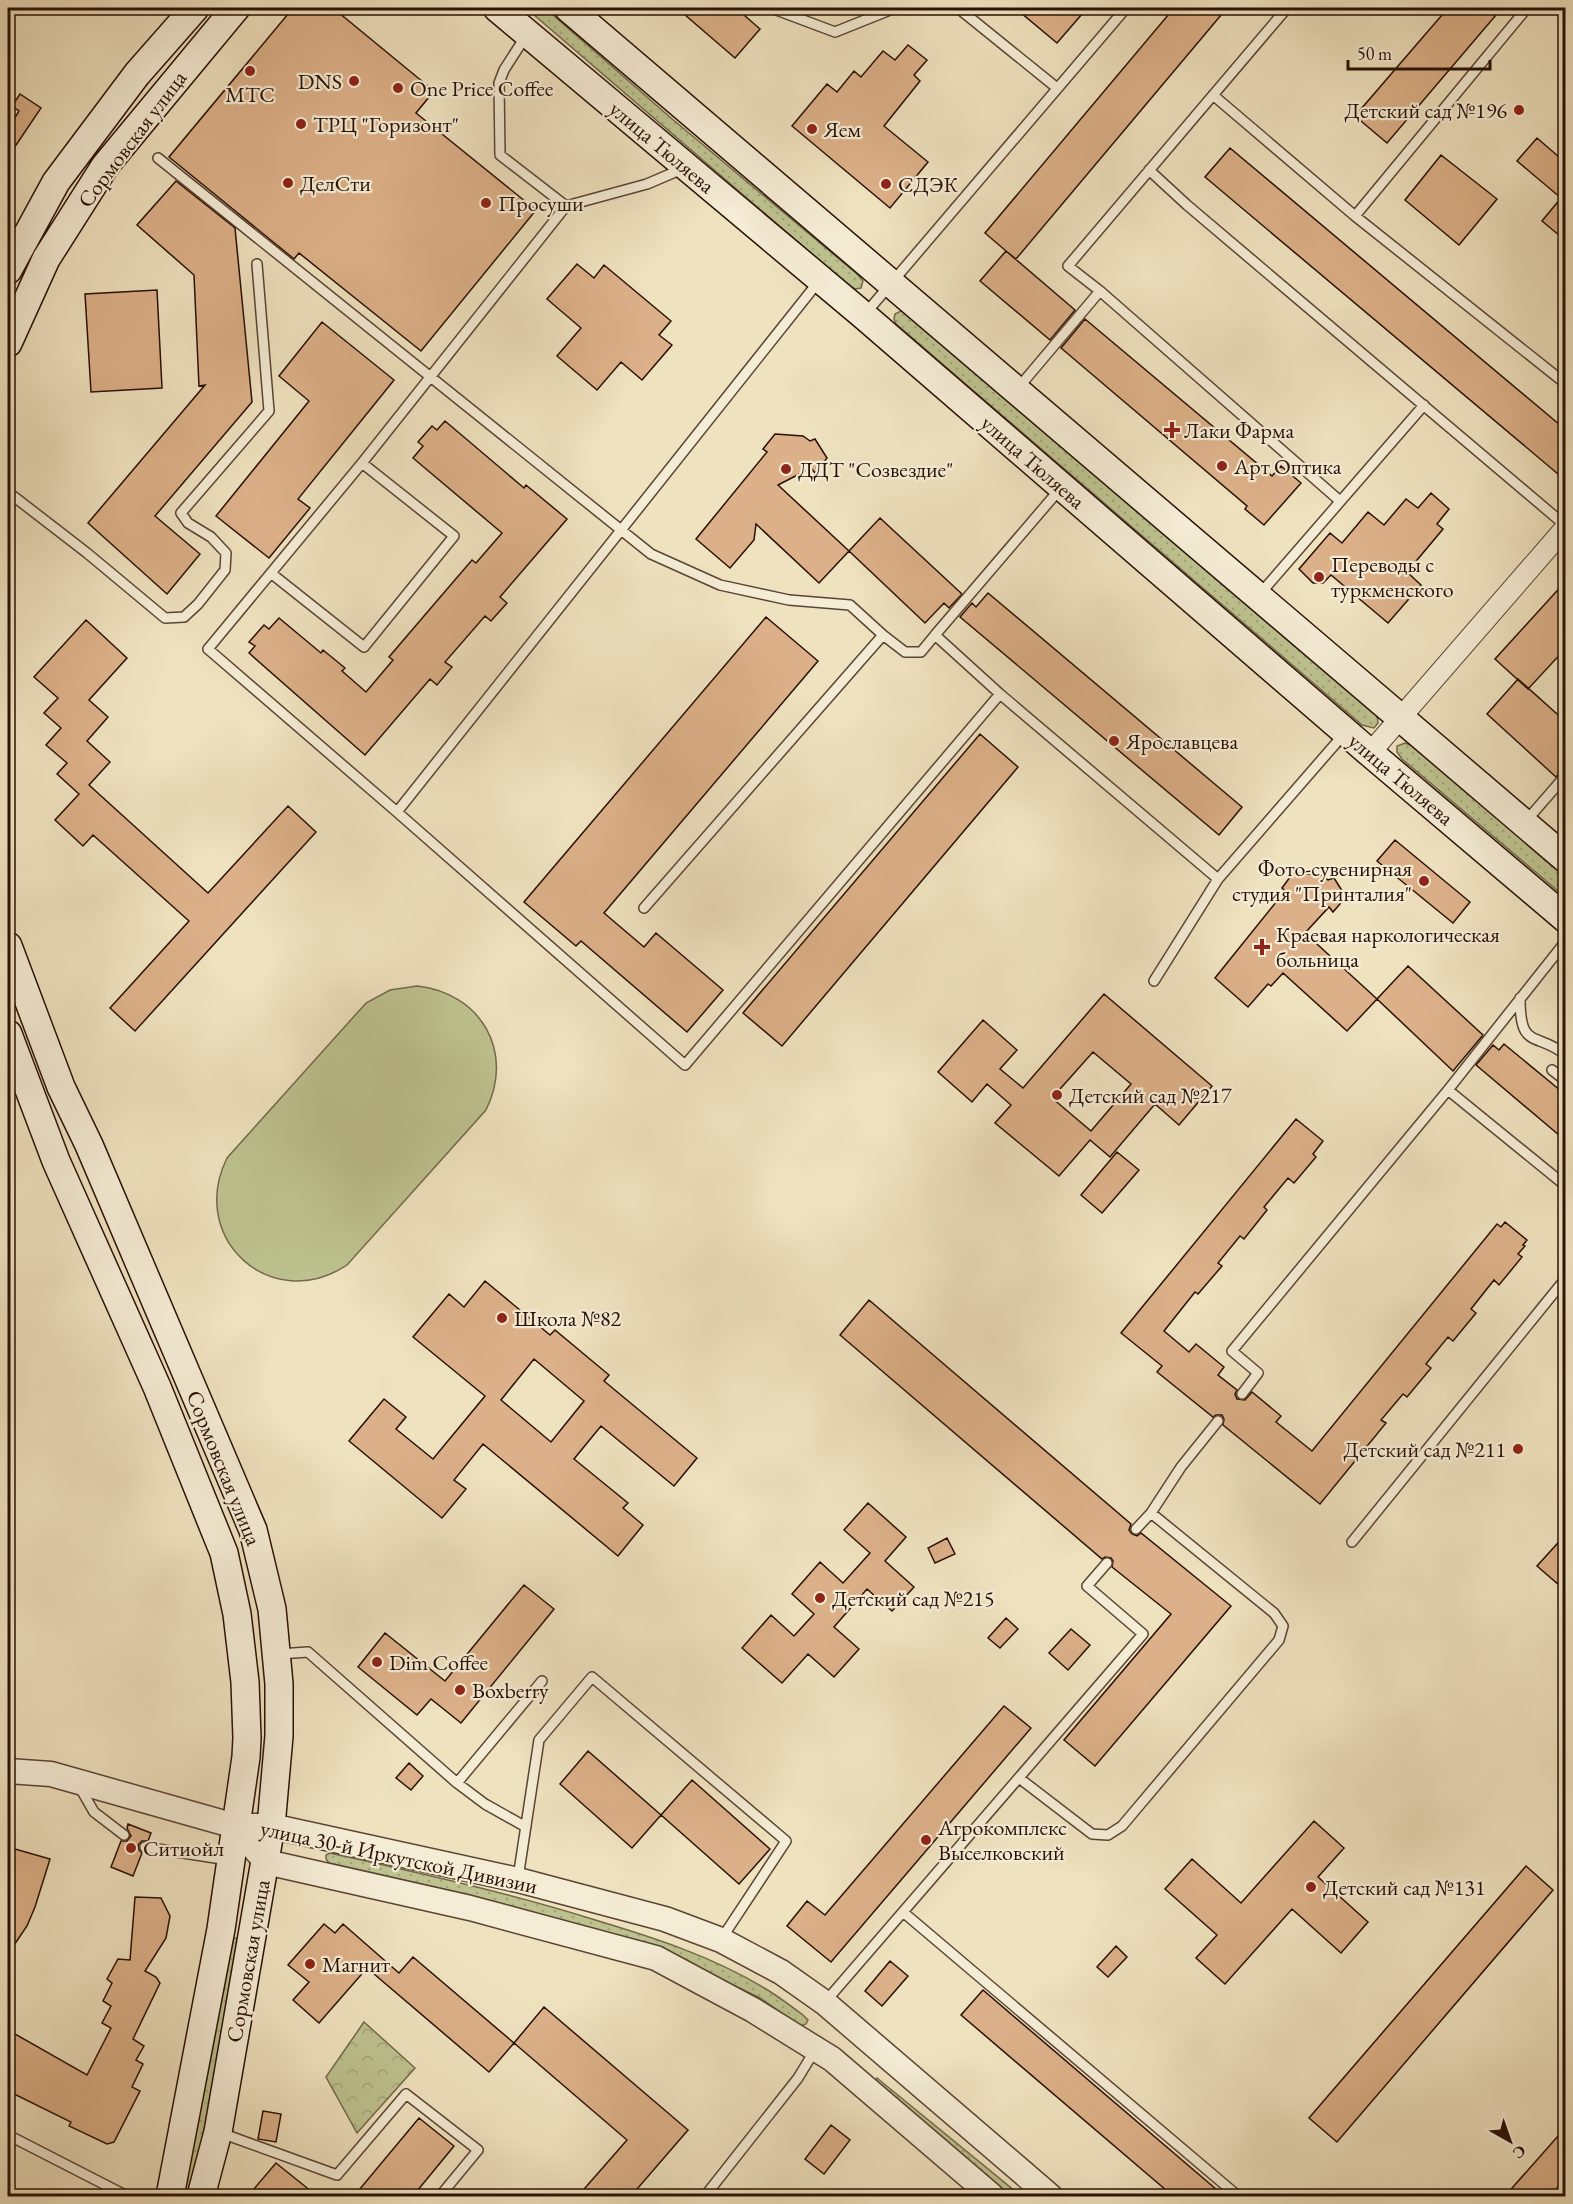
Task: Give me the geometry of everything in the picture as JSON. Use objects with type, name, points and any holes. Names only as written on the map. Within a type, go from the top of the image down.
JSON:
[{"type":"main road","name":"Сормовская улица","points":[[8,270],[56,182],[137,74],[195,8]]},
{"type":"main road","name":"Сормовская улица","points":[[8,343],[46,260],[105,166],[236,8]]},
{"type":"main road","name":"улица Тюляева","points":[[497,8],[863,315],[1370,753],[1566,919]]},
{"type":"main road","name":"улица Тюляева","points":[[568,8],[1566,859]]},
{"type":"main road","name":"Сормовская улица","points":[[8,946],[62,1087],[89,1145],[253,1530],[272,1609],[279,1684],[279,1736],[271,1826],[219,2132],[201,2196]]},
{"type":"main road","name":"Сормовская улица","points":[[8,1034],[56,1161],[157,1387],[224,1553],[237,1614],[245,1682],[247,1738],[221,1929],[170,2196]]},
{"type":"street","points":[[1370,753],[1566,527]]},
{"type":"street","points":[[8,1771],[51,1774],[235,1826]]},
{"type":"street","name":"улица 30-й Иркутской Дивизии","points":[[235,1826],[271,1826],[518,1880],[665,1919],[721,1940],[781,1972],[825,2003],[1050,2196]]},
{"type":"street","name":"улица 30-й Иркутской Дивизии","points":[[235,1826],[266,1862],[470,1908],[656,1958],[753,2010],[824,2054],[992,2196]]},
{"type":"street","points":[[824,2054],[856,2030]]},
{"type":"lane","points":[[771,8],[835,32],[895,8]]},
{"type":"lane","points":[[958,8],[1057,88]]},
{"type":"lane","points":[[863,315],[1123,11],[1112,8]]},
{"type":"lane","points":[[1287,8],[1068,266],[1100,291],[1340,501]]},
{"type":"lane","points":[[1355,216],[1527,8]]},
{"type":"lane","points":[[527,33],[504,70],[500,83],[500,155],[566,206]]},
{"type":"lane","points":[[1213,95],[1355,216],[1566,384]]},
{"type":"lane","points":[[158,158],[651,554],[720,585],[789,600],[850,605],[905,652],[921,652],[1062,487]]},
{"type":"lane","points":[[687,167],[647,184],[566,206],[272,574],[208,649],[685,1065],[1000,694]]},
{"type":"lane","points":[[1149,170],[1187,205],[1566,527]]},
{"type":"lane","points":[[8,492],[165,618],[184,617],[198,604],[225,570],[226,554],[211,537],[188,523],[181,513],[269,411],[257,264]]},
{"type":"lane","points":[[397,812],[820,279]]},
{"type":"lane","points":[[1017,389],[1100,291]]},
{"type":"lane","points":[[1258,597],[1424,405]]},
{"type":"lane","points":[[272,574],[364,647],[387,620],[454,536],[362,462]]},
{"type":"lane","points":[[644,908],[883,635]]},
{"type":"lane","points":[[935,635],[1000,694],[1218,879]]},
{"type":"lane","points":[[1155,981],[1218,879],[1346,732]]},
{"type":"lane","points":[[1524,824],[1566,775]]},
{"type":"lane","points":[[1242,1394],[1258,1373],[1232,1351],[1448,1090],[1566,941]]},
{"type":"lane","points":[[1520,998],[1523,1030],[1533,1040],[1566,1055]]},
{"type":"lane","points":[[1552,1070],[1566,1081]]},
{"type":"lane","points":[[1448,1090],[1566,1186]]},
{"type":"lane","points":[[1352,1542],[1566,1278]]},
{"type":"lane","points":[[1136,1529],[1151,1513],[1181,1467],[1218,1421]]},
{"type":"lane","points":[[1019,1778],[1092,1834],[1108,1835],[1122,1826],[1279,1640],[1283,1626],[1274,1613],[1151,1513]]},
{"type":"lane","points":[[825,2003],[1143,1634],[1087,1586],[1107,1563]]},
{"type":"lane","points":[[276,1655],[308,1652],[457,1783],[485,1804],[526,1827]]},
{"type":"lane","points":[[518,1880],[539,1740],[592,1677],[786,1841],[721,1940]]},
{"type":"lane","points":[[457,1783],[543,1680]]},
{"type":"lane","points":[[76,1781],[94,1812],[124,1835]]},
{"type":"lane","points":[[145,1847],[231,1860]]},
{"type":"lane","points":[[903,1912],[1238,2196]]},
{"type":"lane","points":[[705,2196],[798,2078],[824,2054]]},
{"type":"lane","points":[[219,2132],[337,2175],[406,2094],[478,2150],[440,2196]]},
{"type":"lane","points":[[8,2135],[127,2196]]},
{"type":"green space","points":[[526,8],[545,8],[671,118],[857,274],[863,281],[861,288],[855,289],[848,285]]},
{"type":"green space","points":[[901,311],[909,313],[1377,716],[1378,723],[1374,728],[1362,725],[896,324],[895,314]]},
{"type":"green space","points":[[1405,743],[1413,746],[1565,874],[1565,897],[1402,759],[1397,752],[1397,746]]},
{"type":"green space","points":[[417,986],[440,991],[459,1000],[475,1013],[486,1029],[494,1047],[496,1067],[494,1088],[486,1110],[347,1265],[319,1278],[291,1281],[266,1274],[244,1261],[228,1241],[218,1216],[218,1188],[227,1158],[366,1003],[390,990]]},
{"type":"green space","points":[[330,1853],[527,1900],[659,1940],[745,1977],[780,1998],[808,2020],[801,2026],[760,1998],[651,1946],[470,1895],[329,1863],[326,1855]]},
{"type":"green space","points":[[230,1937],[239,1939],[201,2147],[188,2196],[179,2196]]},
{"type":"green space","points":[[364,2022],[415,2068],[357,2133],[326,2077]]},
{"type":"green space","points":[[877,2078],[1021,2196],[1003,2196],[872,2085]]},
{"type":"building","points":[[293,8],[333,8],[434,91],[416,113],[536,210],[421,351],[299,253],[294,259],[169,157]]},
{"type":"building","points":[[677,8],[736,8],[760,29],[735,58]]},
{"type":"building","points":[[1015,8],[1074,8],[1082,14],[1057,43]]},
{"type":"building","points":[[1174,8],[1227,8],[1016,259],[985,233]]},
{"type":"building","points":[[1448,8],[1502,8],[1387,143],[1355,116]]},
{"type":"building","points":[[908,45],[927,60],[914,75],[920,81],[884,126],[928,162],[890,208],[792,126],[827,84],[837,92],[854,71],[861,77],[883,51],[895,60]]},
{"type":"building","points":[[20,94],[41,108],[8,157],[8,129],[19,111],[12,106]]},
{"type":"building","points":[[1537,138],[1566,163],[1566,241],[1542,221],[1561,198],[1517,161]]},
{"type":"building","points":[[1230,148],[1566,430],[1566,465],[1558,474],[1205,177]]},
{"type":"building","points":[[1441,155],[1497,199],[1459,245],[1405,200]]},
{"type":"building","points":[[176,181],[235,228],[252,402],[155,516],[200,554],[167,594],[88,523],[205,385],[199,386],[194,275],[137,225]]},
{"type":"building","points":[[1006,251],[1075,310],[1050,340],[980,281]]},
{"type":"building","points":[[577,264],[594,278],[604,265],[671,321],[659,335],[672,345],[642,380],[621,362],[597,390],[557,356],[581,328],[547,299]]},
{"type":"building","points":[[157,290],[162,388],[91,392],[85,294]]},
{"type":"building","points":[[1085,319],[1272,476],[1281,466],[1301,483],[1264,525],[1245,509],[1247,506],[1061,348]]},
{"type":"building","points":[[322,322],[394,380],[298,499],[310,508],[269,558],[216,516],[309,401],[279,376]]},
{"type":"building","points":[[445,421],[524,488],[526,485],[567,519],[500,597],[507,603],[491,621],[485,616],[445,662],[452,667],[437,685],[430,679],[365,755],[249,653],[255,646],[249,642],[264,625],[269,629],[279,618],[321,653],[323,650],[345,668],[342,671],[366,692],[393,660],[389,657],[424,616],[472,560],[476,563],[502,533],[413,458],[423,446],[418,442],[432,426],[437,430]]},
{"type":"building","points":[[775,434],[803,436],[810,441],[815,439],[827,458],[815,473],[811,468],[778,485],[849,551],[819,583],[756,524],[754,540],[730,568],[696,539],[767,452],[763,449]]},
{"type":"building","points":[[1431,493],[1449,509],[1437,524],[1443,529],[1407,572],[1421,585],[1388,623],[1331,575],[1323,583],[1313,583],[1299,569],[1330,533],[1342,543],[1368,512],[1384,525],[1406,499],[1418,508]]},
{"type":"building","points":[[880,518],[962,594],[949,608],[944,603],[925,623],[849,551]]},
{"type":"building","points":[[1566,581],[1566,648],[1528,689],[1495,659]]},
{"type":"building","points":[[988,593],[1242,807],[1219,835],[960,617],[972,603],[976,607]]},
{"type":"building","points":[[766,617],[818,661],[604,913],[644,947],[656,933],[723,990],[687,1032],[581,941],[576,946],[524,902]]},
{"type":"building","points":[[86,620],[127,658],[89,700],[108,717],[87,741],[110,762],[89,785],[208,893],[288,806],[316,832],[135,1031],[110,1008],[189,921],[93,835],[83,846],[55,820],[79,794],[57,774],[67,763],[46,745],[61,728],[44,713],[58,698],[34,677]]},
{"type":"building","points":[[1518,679],[1566,722],[1566,766],[1556,777],[1487,714]]},
{"type":"building","points":[[980,734],[1018,767],[782,1046],[743,1013]]},
{"type":"building","name":"Фото-сувенирная студия \"Принталия\"","points":[[1395,840],[1470,902],[1453,923],[1377,861]]},
{"type":"building","points":[[1293,873],[1321,875],[1328,880],[1334,878],[1346,897],[1333,912],[1329,907],[1305,933],[1377,999],[1347,1031],[1283,973],[1271,986],[1268,984],[1248,1007],[1215,978],[1285,891],[1282,888]]},
{"type":"building","points":[[1408,966],[1483,1035],[1453,1071],[1377,999]]},
{"type":"building","points":[[1104,994],[1212,1086],[1179,1125],[1155,1104],[1110,1157],[1090,1140],[1059,1176],[995,1123],[1011,1105],[987,1084],[972,1102],[938,1072],[983,1020],[1017,1050],[1000,1069],[1023,1088]],"holes":[[[1093,1052],[1131,1084],[1091,1131],[1052,1098]]]},
{"type":"building","points":[[1504,1044],[1566,1095],[1566,1141],[1476,1065],[1493,1045],[1499,1050]]},
{"type":"building","points":[[1296,1119],[1323,1141],[1313,1154],[1316,1157],[1294,1183],[1288,1178],[1264,1207],[1267,1210],[1244,1239],[1240,1236],[1218,1263],[1222,1266],[1198,1294],[1195,1292],[1164,1331],[1189,1352],[1196,1344],[1224,1367],[1218,1375],[1237,1390],[1235,1394],[1237,1399],[1245,1400],[1252,1392],[1281,1416],[1276,1422],[1312,1451],[1497,1224],[1501,1227],[1505,1222],[1527,1240],[1518,1254],[1522,1257],[1499,1285],[1494,1280],[1471,1309],[1476,1313],[1453,1341],[1448,1337],[1426,1364],[1431,1368],[1407,1397],[1403,1394],[1381,1420],[1386,1423],[1320,1504],[1223,1425],[1222,1415],[1213,1417],[1157,1372],[1162,1366],[1121,1333]]},
{"type":"building","points":[[1117,1152],[1139,1170],[1102,1213],[1081,1195]]},
{"type":"building","points":[[485,1281],[550,1335],[555,1330],[609,1375],[604,1381],[697,1458],[674,1486],[601,1426],[574,1459],[628,1503],[623,1508],[643,1525],[618,1556],[483,1444],[454,1480],[466,1489],[442,1518],[349,1441],[384,1399],[406,1417],[396,1429],[433,1459],[485,1396],[413,1337],[449,1294],[464,1307]],"holes":[[[534,1359],[584,1401],[551,1442],[501,1400]]]},
{"type":"building","points":[[869,1300],[1131,1524],[1129,1530],[1132,1534],[1137,1536],[1141,1533],[1231,1606],[1095,1766],[1064,1740],[1171,1614],[1112,1567],[1111,1558],[1102,1559],[840,1335]]},
{"type":"building","points":[[868,1503],[906,1537],[885,1561],[914,1587],[892,1611],[867,1589],[834,1627],[859,1649],[834,1677],[808,1654],[782,1683],[742,1648],[771,1615],[794,1636],[814,1614],[792,1594],[820,1562],[843,1583],[870,1553],[844,1530]]},
{"type":"building","points":[[1566,1534],[1566,1591],[1537,1566]]},
{"type":"building","points":[[947,1538],[955,1554],[935,1563],[928,1548]]},
{"type":"building","points":[[524,1585],[554,1609],[461,1723],[431,1699],[417,1715],[358,1667],[385,1633],[445,1681]]},
{"type":"building","points":[[1006,1618],[1018,1629],[1000,1648],[988,1638]]},
{"type":"building","points":[[1071,1629],[1090,1645],[1068,1670],[1049,1653]]},
{"type":"building","points":[[1004,1706],[1031,1728],[831,1962],[787,1926],[807,1901],[825,1915]]},
{"type":"building","points":[[588,1751],[661,1815],[632,1848],[560,1784]]},
{"type":"building","points":[[409,1763],[423,1776],[411,1790],[396,1778]]},
{"type":"building","points":[[692,1780],[770,1849],[739,1884],[661,1815]]},
{"type":"building","points":[[1314,1821],[1344,1848],[1318,1877],[1368,1922],[1341,1953],[1292,1909],[1225,1984],[1196,1958],[1217,1935],[1165,1889],[1192,1859],[1241,1903]]},
{"type":"building","points":[[128,1824],[151,1833],[148,1841],[142,1841],[138,1845],[142,1853],[133,1876],[111,1867],[121,1841],[127,1841],[131,1836],[127,1828]]},
{"type":"building","points":[[8,1847],[50,1859],[27,1926],[8,1954]]},
{"type":"building","points":[[1526,1866],[1553,1890],[1337,2142],[1309,2118]]},
{"type":"building","points":[[135,1897],[161,1898],[170,1916],[166,1938],[145,1971],[156,1977],[160,1983],[133,2039],[144,2046],[136,2060],[143,2064],[132,2087],[140,2091],[114,2142],[107,2144],[69,2126],[71,2122],[8,2091],[8,2030],[87,2075],[111,2028],[102,2023],[111,2006],[103,2001],[112,1983],[107,1979],[118,1959],[130,1960]]},
{"type":"building","points":[[324,1924],[335,1933],[343,1924],[399,1973],[413,1957],[514,2043],[489,2072],[367,1968],[319,2023],[293,2000],[309,1982],[288,1965]]},
{"type":"building","points":[[1116,1946],[1127,1957],[1108,1977],[1097,1967]]},
{"type":"building","points":[[890,1961],[908,1976],[882,2006],[865,1991]]},
{"type":"building","points":[[983,1990],[1224,2196],[1173,2196],[961,2015]]},
{"type":"building","points":[[544,2007],[688,2130],[631,2196],[578,2196],[627,2140],[514,2043]]},
{"type":"building","points":[[263,2111],[281,2114],[276,2142],[258,2139]]},
{"type":"building","points":[[419,2118],[454,2146],[413,2196],[354,2196]]},
{"type":"building","points":[[831,2125],[850,2140],[824,2174],[805,2159]]},
{"type":"building","points":[[1566,2127],[1566,2178],[1550,2196],[1505,2196]]},
{"type":"building","points":[[276,2163],[317,2196],[248,2196]]},
{"type":"place","name":"МТС","points":[[250,71]]},
{"type":"place","name":"DNS","points":[[354,81]]},
{"type":"place","name":"One Price Coffee","points":[[398,88]]},
{"type":"place","name":"Детский сад №196","points":[[1519,110]]},
{"type":"place","name":"ТРЦ \"Горизонт\"","points":[[301,124]]},
{"type":"place","name":"Яем","points":[[812,129]]},
{"type":"place","name":"ДелСти","points":[[288,183]]},
{"type":"place","name":"СДЭК","points":[[886,184]]},
{"type":"place","name":"Просуши","points":[[486,203]]},
{"type":"place","name":"Лаки Фарма","points":[[1172,430]]},
{"type":"place","name":"Арт Оптика","points":[[1222,466]]},
{"type":"place","name":"ДДТ \"Созвездие\"","points":[[786,469]]},
{"type":"place","name":"Переводы с туркменского","points":[[1319,577]]},
{"type":"place","name":"Ярославцева","points":[[1114,741]]},
{"type":"place","name":"Фото-сувенирная студия \"Принталия\"","points":[[1424,881]]},
{"type":"place","name":"Краевая наркологическая больница","points":[[1262,947]]},
{"type":"place","name":"Детский сад №217","points":[[1057,1095]]},
{"type":"place","name":"Школа №82","points":[[502,1318]]},
{"type":"place","name":"Детский сад №211","points":[[1518,1449]]},
{"type":"place","name":"Детский сад №215","points":[[820,1598]]},
{"type":"place","name":"Dim Coffee","points":[[377,1662]]},
{"type":"place","name":"Boxberry","points":[[460,1690]]},
{"type":"place","name":"Агрокомплекс Выселковский","points":[[926,1840]]},
{"type":"place","name":"Ситиойл","points":[[131,1848]]},
{"type":"place","name":"Детский сад №131","points":[[1311,1887]]},
{"type":"place","name":"Магнит","points":[[310,1964]]}]
